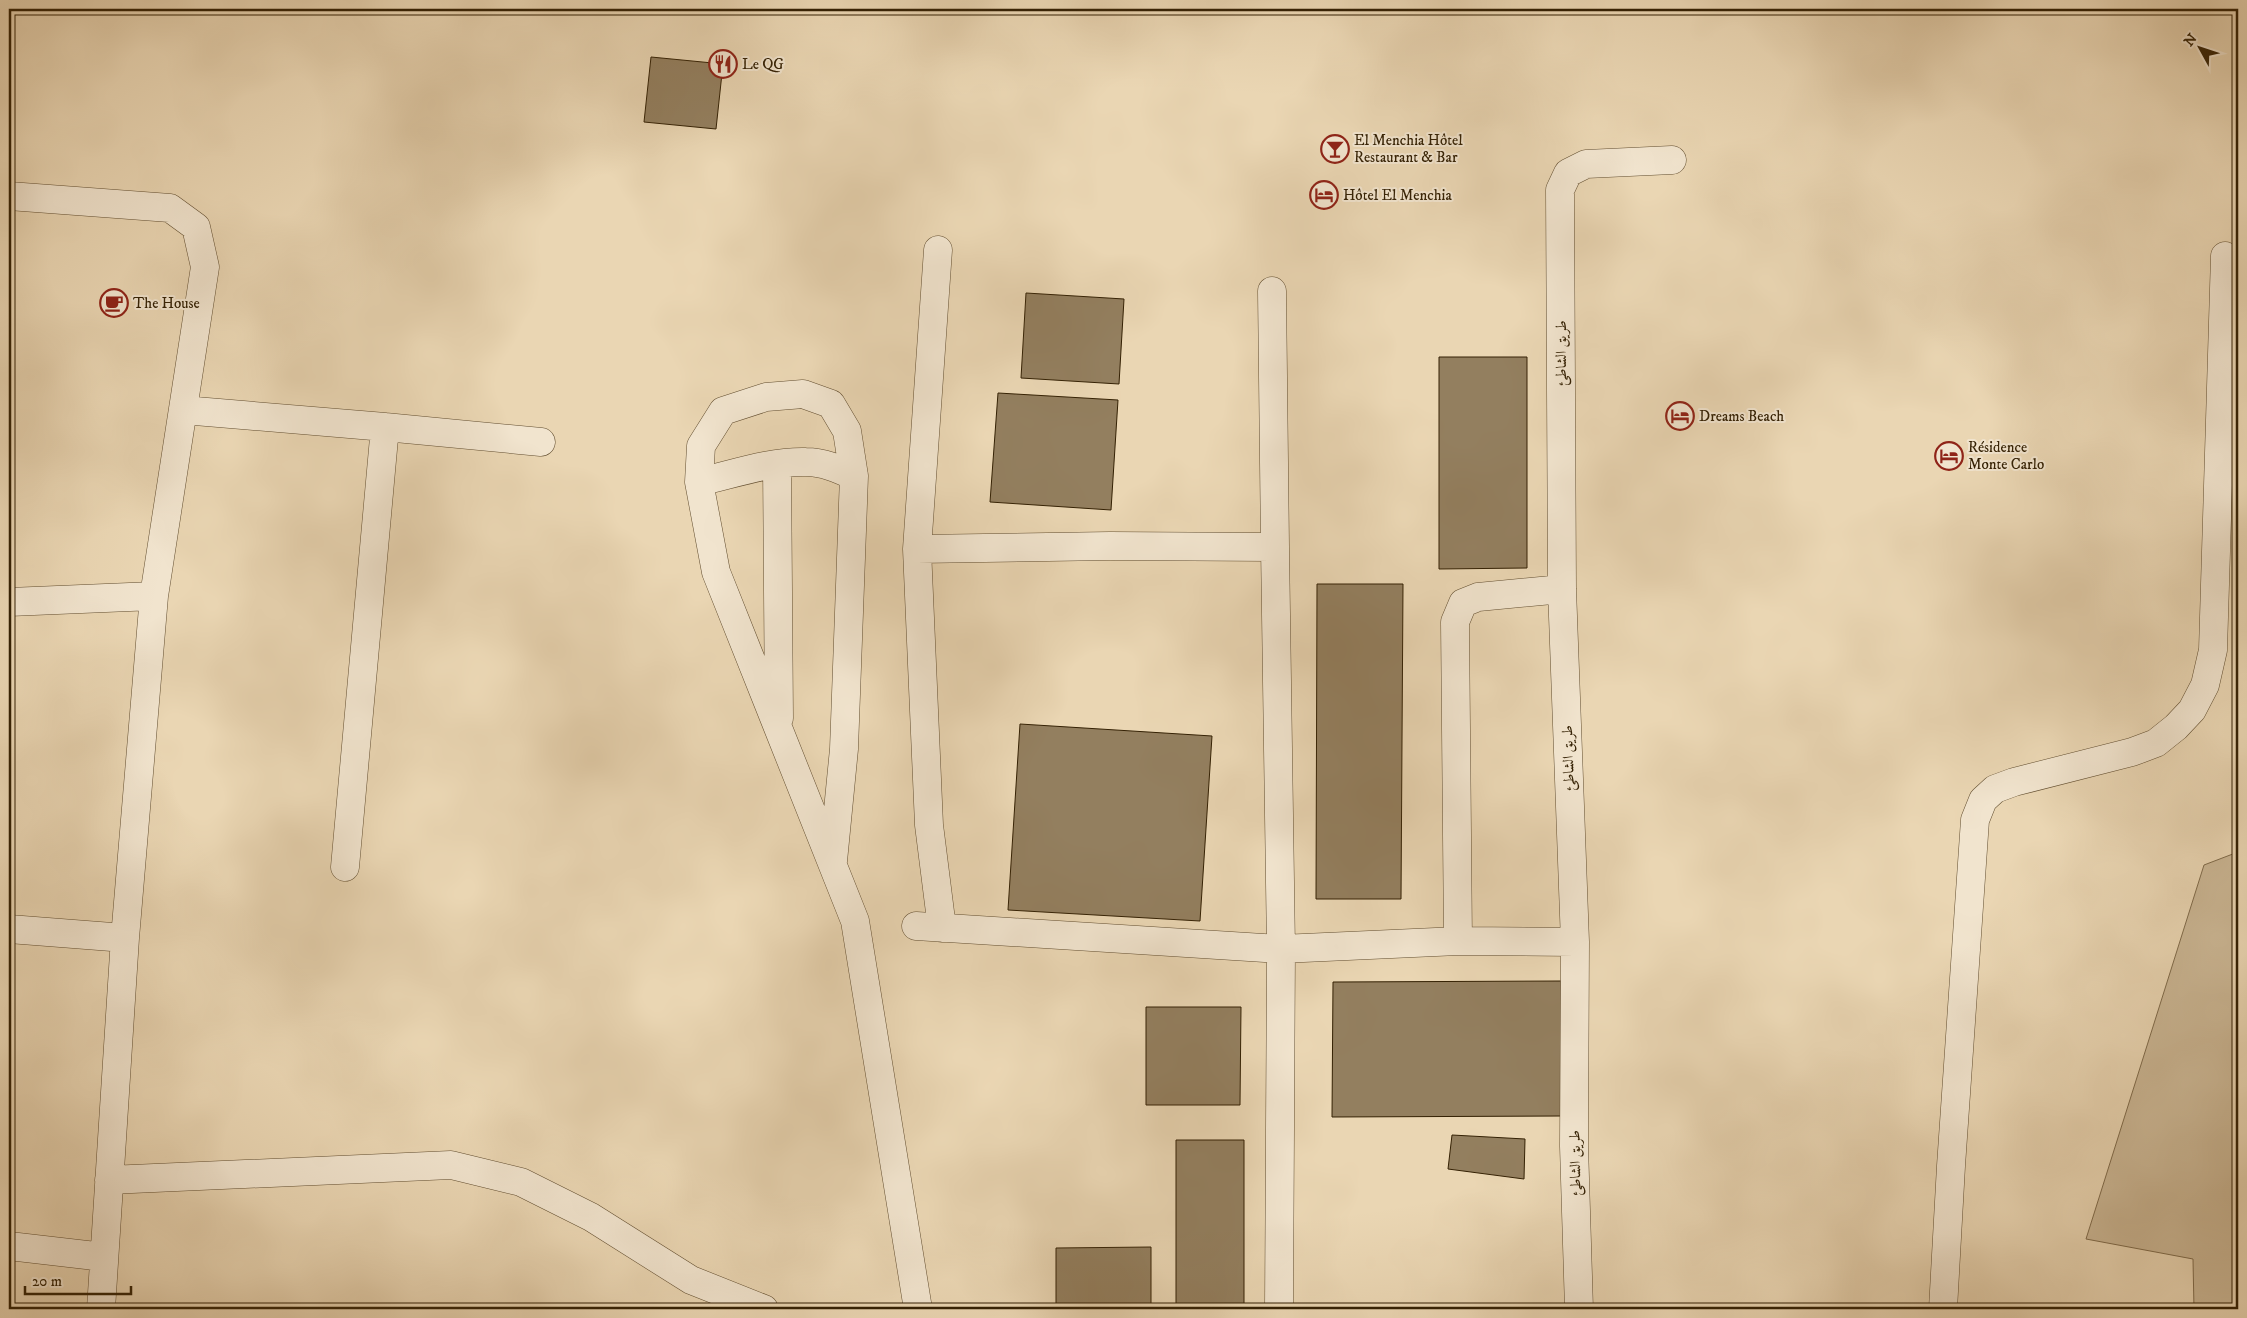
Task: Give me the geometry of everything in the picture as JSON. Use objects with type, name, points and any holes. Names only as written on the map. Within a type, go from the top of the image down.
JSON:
[{"type":"street","name":"طريق الشاطئ","points":[[1579,1309],[1574,1146],[1575,942],[1562,589],[1560,190],[1568,173],[1586,164],[1672,160]]},
{"type":"street","points":[[9,196],[170,208],[196,227],[205,267],[154,596],[125,938],[101,1309]]},
{"type":"street","points":[[938,250],[917,549],[929,825],[929,927],[1281,949],[1458,941],[1575,942]]},
{"type":"street","points":[[1944,1309],[1952,1156],[1975,820],[1983,800],[1995,790],[2014,782],[2132,752],[2156,744],[2192,710],[2205,685],[2213,650],[2225,256]]},
{"type":"street","points":[[1272,291],[1281,949],[1279,1309]]},
{"type":"street","points":[[832,865],[844,749],[854,476],[847,431],[830,404],[802,394],[766,397],[723,412],[701,446],[699,482],[716,572],[832,865],[855,921],[918,1309]]},
{"type":"street","points":[[183,410],[385,426],[541,442]]},
{"type":"street","points":[[345,866],[385,426]]},
{"type":"street","points":[[699,482],[777,464],[807,462],[833,467],[854,476]]},
{"type":"street","points":[[777,464],[780,734]]},
{"type":"street","points":[[917,549],[1110,546],[1276,547]]},
{"type":"street","points":[[1458,941],[1456,622],[1462,603],[1478,597],[1562,589]]},
{"type":"street","points":[[9,602],[154,596]]},
{"type":"street","points":[[9,929],[125,938]]},
{"type":"street","points":[[109,1180],[451,1164],[520,1182],[591,1217],[691,1280],[764,1309]]},
{"type":"street","points":[[9,1246],[104,1257]]},
{"type":"shaded area","points":[[841,9],[1045,9],[867,13]]},
{"type":"shaded area","points":[[2238,852],[2238,1309],[2194,1309],[2193,1259],[2086,1239],[2204,865]]},
{"type":"building","points":[[651,57],[723,64],[716,129],[644,122]]},
{"type":"building","points":[[1026,293],[1124,299],[1119,384],[1021,378]]},
{"type":"building","points":[[1439,357],[1527,357],[1527,568],[1439,569]]},
{"type":"building","points":[[998,393],[1118,400],[1111,510],[990,502]]},
{"type":"building","points":[[1317,584],[1403,584],[1401,899],[1316,899]]},
{"type":"building","points":[[1020,724],[1212,736],[1200,921],[1008,910]]},
{"type":"building","points":[[1561,981],[1561,1116],[1332,1117],[1333,982]]},
{"type":"building","points":[[1146,1007],[1241,1007],[1240,1105],[1146,1105]]},
{"type":"building","points":[[1452,1135],[1525,1139],[1524,1179],[1448,1169]]},
{"type":"building","points":[[1176,1140],[1244,1140],[1244,1309],[1176,1309]]},
{"type":"building","points":[[1151,1247],[1151,1309],[1056,1309],[1056,1248]]},
{"type":"place","name":"Le QG","points":[[723,64]]},
{"type":"place","name":"El Menchia Hôtel Restaurant & Bar","points":[[1335,149]]},
{"type":"place","name":"Hôtel El Menchia","points":[[1324,195]]},
{"type":"place","name":"The House","points":[[114,303]]},
{"type":"place","name":"Dreams Beach","points":[[1680,416]]},
{"type":"place","name":"Résidence Monte Carlo","points":[[1949,456]]}]
